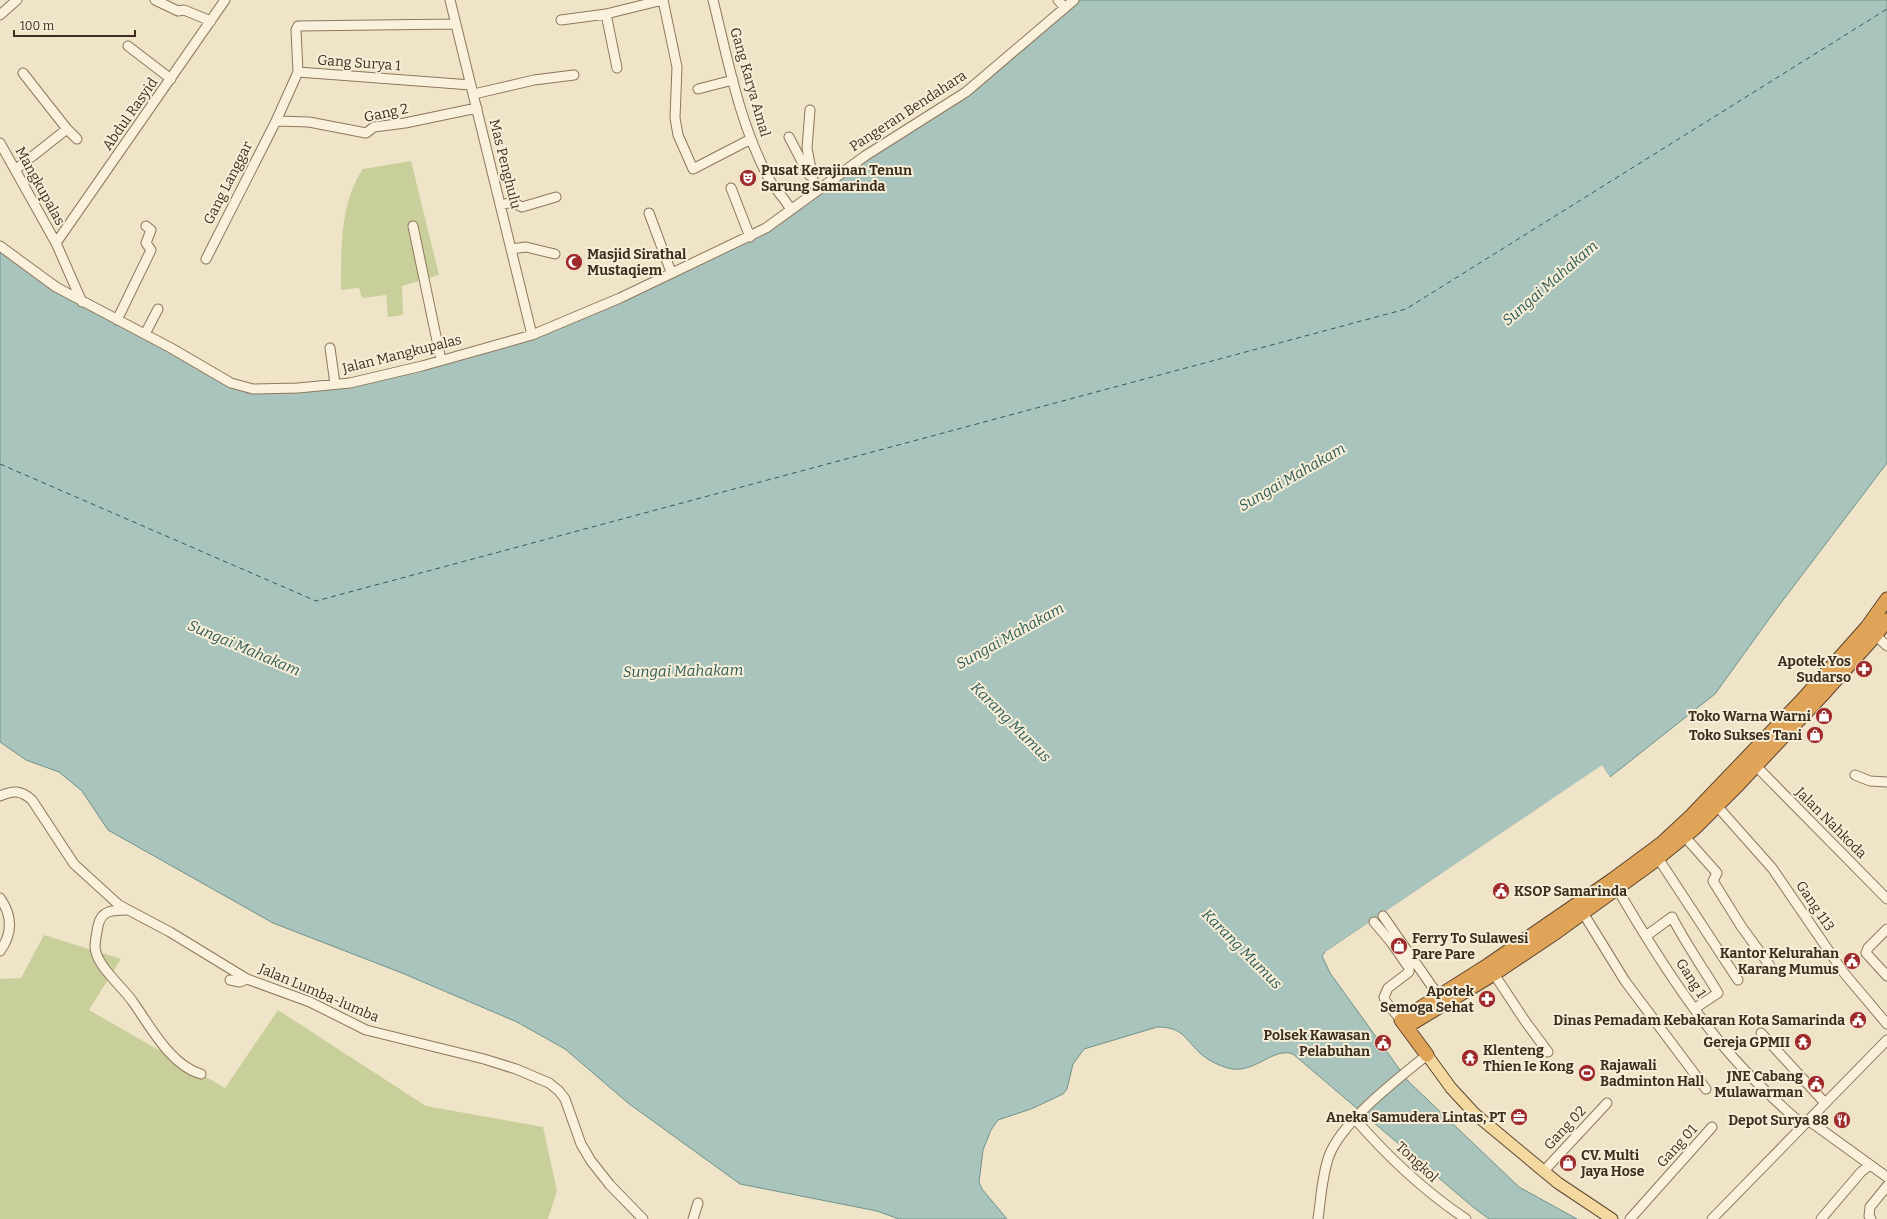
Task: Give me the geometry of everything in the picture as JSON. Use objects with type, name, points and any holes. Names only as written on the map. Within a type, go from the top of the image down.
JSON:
[{"type":"highway","points":[[1872,631],[1887,599]]},
{"type":"highway","points":[[1615,885],[1752,761],[1872,631],[1887,620]]},
{"type":"highway","points":[[1404,1023],[1494,974],[1580,909],[1658,858],[1684,837],[1717,806],[1752,761]]},
{"type":"highway","points":[[1404,1023],[1438,995],[1580,909]]},
{"type":"highway","points":[[1404,1023],[1427,1055]]},
{"type":"main road","points":[[1427,1055],[1452,1088],[1475,1114],[1574,1195],[1612,1219]]},
{"type":"street","points":[[0,15],[17,0]]},
{"type":"street","points":[[155,0],[178,11],[184,10],[211,21]]},
{"type":"street","name":"Abdul Rasyid","points":[[56,243],[225,0]]},
{"type":"street","name":"Mas Penghulu","points":[[450,0],[477,108],[505,203],[516,249],[532,335]]},
{"type":"street","points":[[561,20],[606,14],[663,0],[677,67],[675,118],[678,135],[693,169],[751,139]]},
{"type":"street","name":"Gang Karya Amal","points":[[713,0],[739,106],[751,139],[768,177],[791,210]]},
{"type":"street","points":[[1058,0],[1065,8]]},
{"type":"street","name":"Pangeran Bendahara","points":[[532,335],[620,298],[671,272],[750,237],[766,228],[791,210],[816,188],[966,92],[1074,0]]},
{"type":"street","points":[[606,14],[618,68]]},
{"type":"street","points":[[298,72],[296,30],[298,26],[456,24]]},
{"type":"street","points":[[128,46],[171,79]]},
{"type":"street","name":"Gang Surya 1","points":[[276,121],[298,72],[473,89],[574,75]]},
{"type":"street","points":[[23,73],[67,129],[77,139]]},
{"type":"street","points":[[698,89],[733,80]]},
{"type":"street","name":"Gang 2","points":[[276,121],[309,122],[366,133],[374,127],[405,123],[477,108]]},
{"type":"street","points":[[810,110],[807,148],[816,188]]},
{"type":"street","name":"Gang Langgar","points":[[206,259],[276,121]]},
{"type":"street","points":[[15,170],[67,129]]},
{"type":"street","points":[[789,137],[816,188]]},
{"type":"street","name":"Mangkupalas","points":[[0,143],[56,243],[82,302]]},
{"type":"street","points":[[731,188],[750,237]]},
{"type":"street","points":[[505,203],[515,202],[519,207],[522,207],[556,197]]},
{"type":"street","points":[[649,213],[671,272]]},
{"type":"street","points":[[117,320],[151,250],[146,243],[151,230],[146,226]]},
{"type":"street","points":[[413,226],[442,360]]},
{"type":"street","name":"Jalan Mangkupalas","points":[[0,246],[56,287],[82,302],[145,334],[240,386],[253,389],[298,388],[350,383],[442,360],[532,335]]},
{"type":"street","points":[[516,249],[532,248],[555,254]]},
{"type":"street","points":[[145,334],[158,308]]},
{"type":"street","points":[[330,348],[335,384]]},
{"type":"street","points":[[1872,631],[1887,646]]},
{"type":"street","name":"Jalan Nahkoda","points":[[1752,761],[1887,899]]},
{"type":"street","points":[[1855,775],[1875,782],[1887,782]]},
{"type":"street","name":"Jalan Lumba-lumba","points":[[0,796],[16,791],[25,793],[32,800],[74,864],[126,910],[170,932],[247,979],[310,1002],[366,1030],[504,1065],[538,1077],[548,1083],[565,1099],[581,1144],[591,1161],[610,1185],[643,1219]]},
{"type":"street","name":"Gang 113","points":[[1717,806],[1772,868],[1844,973],[1887,1024]]},
{"type":"street","points":[[1684,837],[1717,873],[1713,881],[1740,926],[1770,966]]},
{"type":"street","points":[[1658,858],[1738,980]]},
{"type":"street","name":"Gang 1","points":[[1615,885],[1646,936],[1694,1009],[1736,1060],[1768,1094],[1805,1123],[1887,1177]]},
{"type":"street","points":[[0,898],[9,916],[10,928],[6,942],[0,951]]},
{"type":"street","points":[[1580,909],[1629,986],[1706,1089]]},
{"type":"street","points":[[126,910],[110,911],[102,915],[95,945],[96,952],[110,974],[130,997],[150,1028],[171,1053],[183,1065],[201,1074]]},
{"type":"street","points":[[1383,916],[1438,995]]},
{"type":"street","points":[[1646,936],[1672,917],[1683,939],[1697,957],[1718,993],[1694,1009]]},
{"type":"street","points":[[1374,922],[1391,942],[1409,968],[1409,972],[1388,988],[1384,997],[1386,1002],[1404,1023]]},
{"type":"street","points":[[1887,929],[1868,948],[1866,953],[1887,976]]},
{"type":"street","points":[[1494,974],[1525,1022],[1548,1052]]},
{"type":"street","points":[[230,980],[240,982],[247,979]]},
{"type":"street","points":[[1761,1033],[1825,1103]]},
{"type":"street","points":[[1712,1219],[1887,1040]]},
{"type":"street","points":[[1318,1219],[1325,1169],[1330,1154],[1338,1139],[1358,1116],[1427,1055]]},
{"type":"street","name":"Gang 02","points":[[1544,1172],[1607,1103]]},
{"type":"street","name":"Tongkol","points":[[1358,1116],[1401,1167],[1431,1194],[1466,1219]]},
{"type":"street","name":"Gang 01","points":[[1630,1219],[1712,1127]]},
{"type":"street","points":[[1821,1219],[1861,1172],[1870,1165]]},
{"type":"street","points":[[1871,1219],[1869,1216],[1870,1207],[1887,1186]]},
{"type":"street","points":[[693,1219],[698,1203]]},
{"type":"green space","points":[[411,161],[439,275],[402,286],[403,315],[388,317],[386,295],[362,298],[359,288],[341,290],[343,227],[350,196],[355,182],[363,169]]},
{"type":"green space","points":[[44,935],[121,959],[89,1010],[225,1088],[278,1010],[426,1106],[543,1127],[557,1191],[548,1219],[0,1219],[0,979],[21,978]]},
{"type":"water","points":[[1078,0],[1887,0],[1887,463],[1777,608],[1715,694],[1610,777],[1602,766],[1325,952],[1322,956],[1330,973],[1408,1081],[1519,1187],[1577,1219],[1489,1219],[1293,1054],[1279,1054],[1249,1067],[1233,1069],[1215,1063],[1203,1056],[1178,1031],[1157,1027],[1084,1049],[1073,1064],[1067,1089],[1063,1094],[1031,1109],[998,1120],[991,1130],[983,1150],[979,1182],[982,1189],[1007,1219],[899,1219],[877,1211],[740,1184],[628,1103],[565,1049],[517,1022],[402,973],[273,923],[108,830],[82,791],[59,772],[26,760],[0,742],[0,251],[79,304],[149,339],[247,393],[340,386],[560,328],[793,210],[907,133]]},
{"type":"pier","points":[[1602,765],[1610,777],[1608,778],[1602,768],[1326,954],[1325,952]]},
{"type":"ferry route","points":[[0,464],[316,601],[1406,309],[1887,9]]},
{"type":"place","name":"Pusat Kerajinan Tenun Sarung Samarinda","points":[[748,178]]},
{"type":"place","name":"Masjid Sirathal Mustaqiem","points":[[574,262]]},
{"type":"place","name":"Apotek Yos Sudarso","points":[[1864,669]]},
{"type":"place","name":"Toko Warna Warni","points":[[1824,716]]},
{"type":"place","name":"Toko Sukses Tani","points":[[1815,735]]},
{"type":"place","name":"KSOP Samarinda","points":[[1501,891]]},
{"type":"place","name":"Ferry To Sulawesi Pare Pare","points":[[1399,946]]},
{"type":"place","name":"Kantor Kelurahan Karang Mumus","points":[[1852,961]]},
{"type":"place","name":"Apotek Semoga Sehat","points":[[1487,999]]},
{"type":"place","name":"Dinas Pemadam Kebakaran Kota Samarinda","points":[[1858,1020]]},
{"type":"place","name":"Gereja GPMII","points":[[1803,1042]]},
{"type":"place","name":"Polsek Kawasan Pelabuhan","points":[[1383,1043]]},
{"type":"place","name":"Klenteng Thien Ie Kong","points":[[1470,1058]]},
{"type":"place","name":"Rajawali Badminton Hall","points":[[1587,1073]]},
{"type":"place","name":"JNE Cabang Mulawarman","points":[[1816,1084]]},
{"type":"place","name":"Aneka Samudera Lintas, PT","points":[[1519,1117]]},
{"type":"place","name":"Depot Surya 88","points":[[1842,1120]]},
{"type":"place","name":"CV. Multi Jaya Hose","points":[[1568,1163]]},
{"type":"water label","name":"Sungai Mahakam","points":[[1550,283]]},
{"type":"water label","name":"Sungai Mahakam","points":[[1292,477]]},
{"type":"water label","name":"Sungai Mahakam","points":[[1010,636]]},
{"type":"water label","name":"Sungai Mahakam","points":[[244,648]]},
{"type":"water label","name":"Sungai Mahakam","points":[[683,671]]},
{"type":"water label","name":"Karang Mumus","points":[[1011,722]]},
{"type":"water label","name":"Karang Mumus","points":[[1242,949]]}]
